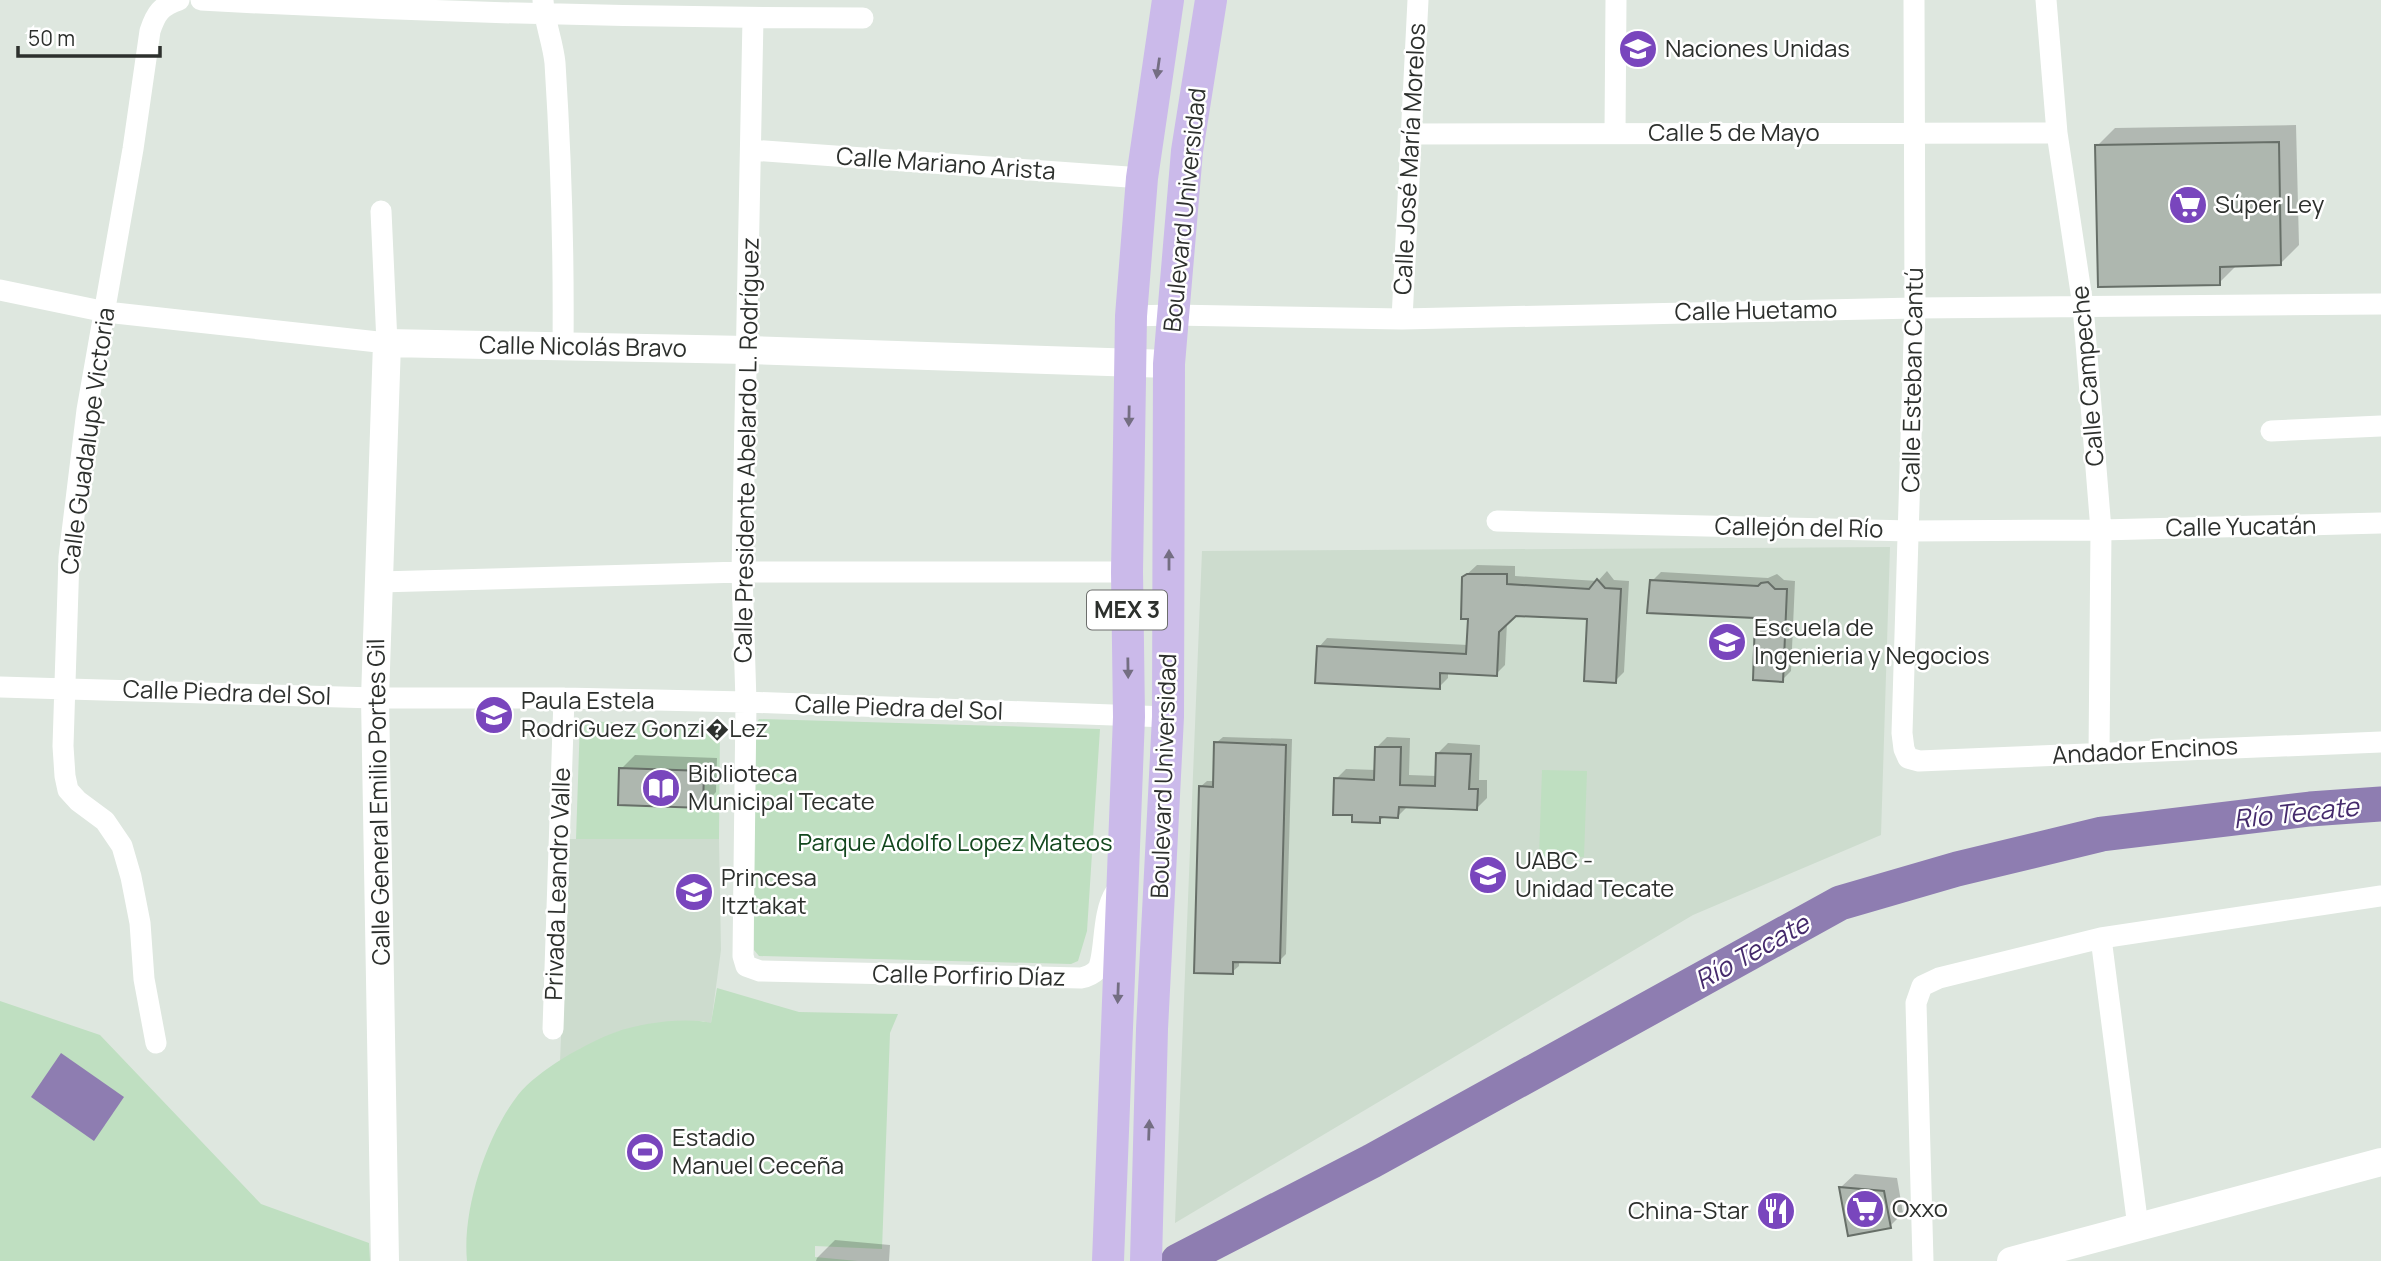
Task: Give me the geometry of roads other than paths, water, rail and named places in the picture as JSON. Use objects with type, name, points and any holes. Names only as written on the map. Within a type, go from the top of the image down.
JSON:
[{"type":"main road","name":"Boulevard Universidad","points":[[1108,1261],[1129,717],[1127,572],[1131,316],[1142,178],[1168,0]]},
{"type":"main road","name":"Boulevard Universidad","points":[[1146,1261],[1152,1029],[1168,717],[1169,363],[1187,151],[1211,0]]},
{"type":"street","name":"Calle Guadalupe Victoria","points":[[156,1043],[144,979],[140,923],[131,877],[121,846],[105,821],[68,790],[65,776],[65,688],[69,557],[88,411],[134,149],[150,31],[156,14],[163,6],[179,0]]},
{"type":"street","points":[[201,0],[706,9],[753,18],[863,18]]},
{"type":"street","name":"Calle José María Morelos","points":[[1402,319],[1418,0]]},
{"type":"street","points":[[1615,133],[1616,0]]},
{"type":"street","name":"Calle Esteban Cantú","points":[[1908,758],[1902,733],[1915,308],[1913,0]]},
{"type":"street","name":"Calle Campeche","points":[[2046,0],[2057,133],[2083,306],[2101,530],[2099,754]]},
{"type":"street","points":[[543,7],[554,59],[564,251],[563,346]]},
{"type":"street","name":"Calle Presidente Abelardo L. Rodríguez","points":[[746,966],[743,956],[746,702],[742,572],[753,18]]},
{"type":"street","name":"Calle 5 de Mayo","points":[[1411,134],[2057,133]]},
{"type":"street","name":"Calle Mariano Arista","points":[[751,150],[1142,178]]},
{"type":"street","points":[[381,211],[387,343]]},
{"type":"street","name":"Calle Nicolás Bravo","points":[[0,290],[106,312],[387,343],[747,350],[1169,363]]},
{"type":"street","name":"Calle Huetamo","points":[[1131,316],[1402,319],[1915,308],[2381,304]]},
{"type":"street","name":"Calle General Emilio Portes Gil","points":[[385,1261],[375,698],[387,343]]},
{"type":"street","points":[[2270,431],[2381,426]]},
{"type":"street","name":"Callejón del Río","points":[[1497,521],[1910,531],[2101,530]]},
{"type":"street","name":"Calle Yucatán","points":[[2101,530],[2381,523]]},
{"type":"street","points":[[379,582],[742,572],[1127,572]]},
{"type":"street","name":"Calle Piedra del Sol","points":[[0,687],[375,698],[746,702],[1168,717]]},
{"type":"street","name":"Privada Leandro Valle","points":[[553,1029],[564,698]]},
{"type":"street","name":"Andador Encinos","points":[[1908,758],[1919,761],[2381,742]]},
{"type":"street","name":"Calle Porfirio Díaz","points":[[746,966],[760,971],[1082,978],[1097,970],[1110,901],[1123,881]]},
{"type":"street","points":[[1923,1261],[1916,1003],[1922,986],[1939,978],[2101,938],[2381,896]]},
{"type":"street","points":[[2101,938],[2138,1227]]},
{"type":"street","points":[[2011,1261],[2381,1162]]},
{"type":"waterway","name":"Río Tecate","points":[[1178,1261],[1372,1161],[1840,903],[1957,869],[2102,834],[2310,809],[2381,804]]},
{"type":"place","name":"Naciones Unidas","points":[[1638,49]]},
{"type":"place","name":"Súper Ley","points":[[2188,205]]},
{"type":"place","name":"Escuela de Ingenieria y Negocios","points":[[1727,642]]},
{"type":"place","name":"Paula Estela RodriGuez Gonzi�Lez","points":[[494,715]]},
{"type":"place","name":"Biblioteca Municipal Tecate","points":[[661,788]]},
{"type":"place","name":"UABC - Unidad Tecate","points":[[1488,875]]},
{"type":"place","name":"Princesa Itztakat","points":[[694,892]]},
{"type":"place","name":"Estadio Manuel Ceceña","points":[[645,1152]]},
{"type":"place","name":"Oxxo","points":[[1865,1209]]},
{"type":"place","name":"China-Star","points":[[1776,1211]]},
{"type":"park label","name":"Parque Adolfo Lopez Mateos","points":[[955,843]]}]
